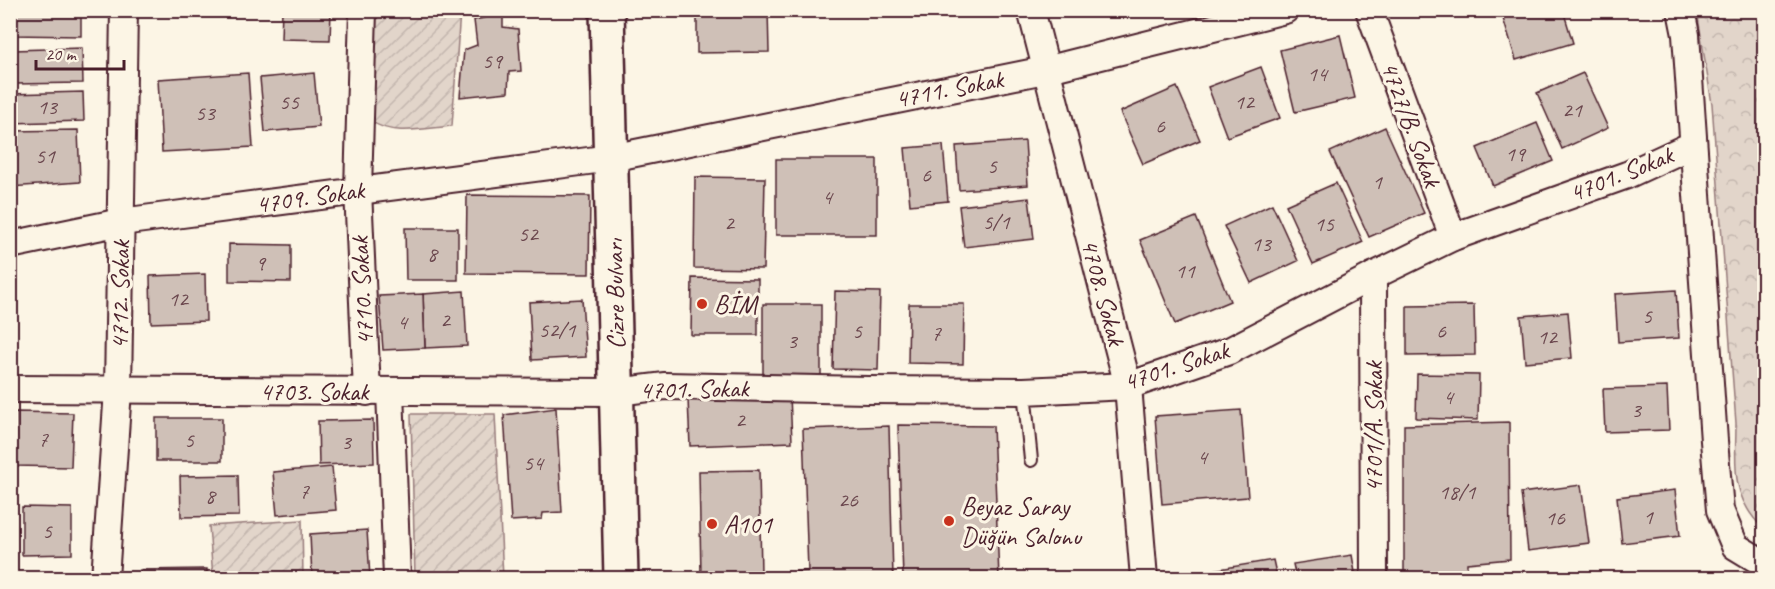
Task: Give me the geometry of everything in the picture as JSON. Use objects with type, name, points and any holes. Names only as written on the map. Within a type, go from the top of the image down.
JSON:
[{"type":"main road","name":"Cizre Bulvarı","points":[[607,10],[621,579]]},
{"type":"street","name":"4712. Sokak","points":[[105,579],[118,390],[124,10]]},
{"type":"street","name":"4710. Sokak","points":[[363,10],[358,190],[397,579]]},
{"type":"street","name":"4708. Sokak","points":[[1031,10],[1128,386],[1144,579]]},
{"type":"street","name":"4711. Sokak","points":[[611,158],[1045,70],[1285,10]]},
{"type":"street","name":"4727/B. Sokak","points":[[1369,10],[1453,237]]},
{"type":"street","points":[[1681,10],[1686,35],[1692,146],[1720,510],[1735,546],[1761,568]]},
{"type":"street","name":"4701. Sokak","points":[[617,392],[665,386],[1024,391],[1128,386],[1228,351],[1453,237],[1627,175],[1692,146]]},
{"type":"street","name":"4709. Sokak","points":[[10,245],[121,222],[611,158]]},
{"type":"street","name":"4701/A. Sokak","points":[[1373,276],[1374,579]]},
{"type":"street","name":"4703. Sokak","points":[[10,389],[617,392]]},
{"type":"lane","points":[[1024,391],[1031,460]]},
{"type":"green space","points":[[372,11],[460,11],[452,126],[399,130],[379,126],[371,121]]},
{"type":"green space","points":[[1697,11],[1764,11],[1764,522],[1758,523],[1743,500],[1736,476],[1736,423],[1712,104]]},
{"type":"green space","points":[[411,414],[495,414],[503,578],[415,578]]},
{"type":"green space","points":[[302,520],[303,578],[213,578],[209,526]]},
{"type":"building","points":[[12,10],[81,10],[81,36],[11,35]]},
{"type":"building","points":[[282,10],[331,10],[330,40],[281,39]]},
{"type":"building","points":[[697,10],[768,10],[769,52],[697,53]]},
{"type":"building","points":[[1563,10],[1573,43],[1516,60],[1501,12]]},
{"type":"building","points":[[503,14],[503,27],[518,29],[521,71],[509,72],[508,92],[460,97],[464,50],[477,45],[474,20]]},
{"type":"building","points":[[1340,35],[1355,98],[1295,112],[1280,50]]},
{"type":"building","points":[[82,48],[83,83],[13,84],[13,50]]},
{"type":"building","points":[[1261,67],[1280,118],[1227,137],[1208,87]]},
{"type":"building","points":[[248,73],[253,147],[162,152],[158,79]]},
{"type":"building","points":[[314,73],[319,127],[265,132],[260,78]]},
{"type":"building","points":[[1583,73],[1608,128],[1562,149],[1537,93]]},
{"type":"building","points":[[1177,87],[1200,140],[1143,164],[1120,112]]},
{"type":"building","points":[[83,92],[84,121],[10,123],[10,94]]},
{"type":"building","points":[[1537,123],[1553,161],[1493,186],[1477,148]]},
{"type":"building","points":[[1385,127],[1424,213],[1369,237],[1330,152]]},
{"type":"building","points":[[78,130],[80,182],[10,187],[10,131]]},
{"type":"building","points":[[1025,141],[1028,185],[959,190],[956,146]]},
{"type":"building","points":[[943,145],[948,201],[910,205],[905,148]]},
{"type":"building","points":[[776,159],[877,159],[877,235],[776,235]]},
{"type":"building","points":[[695,177],[765,178],[763,269],[694,268]]},
{"type":"building","points":[[1336,183],[1363,242],[1313,264],[1286,205]]},
{"type":"building","points":[[467,195],[590,196],[589,274],[466,273]]},
{"type":"building","points":[[1029,198],[1034,239],[964,247],[959,206]]},
{"type":"building","points":[[1272,204],[1298,261],[1251,283],[1224,226]]},
{"type":"building","points":[[1196,217],[1230,301],[1175,324],[1140,240]]},
{"type":"building","points":[[405,228],[458,228],[458,280],[406,280]]},
{"type":"building","points":[[229,244],[291,245],[291,282],[229,281]]},
{"type":"building","points":[[205,274],[206,321],[151,323],[150,276]]},
{"type":"building","points":[[692,278],[758,279],[758,335],[691,335]]},
{"type":"building","points":[[1676,290],[1679,338],[1618,342],[1615,294]]},
{"type":"building","points":[[464,291],[467,346],[425,348],[423,294]]},
{"type":"building","points":[[835,291],[880,292],[878,370],[833,369]]},
{"type":"building","points":[[423,294],[425,348],[383,350],[379,296]]},
{"type":"building","points":[[582,299],[586,357],[532,360],[529,302]]},
{"type":"building","points":[[763,304],[821,304],[821,377],[763,378]]},
{"type":"building","points":[[909,304],[964,304],[963,364],[908,363]]},
{"type":"building","points":[[1474,305],[1475,355],[1407,356],[1407,306]]},
{"type":"building","points":[[1568,312],[1572,358],[1525,362],[1521,316]]},
{"type":"building","points":[[1417,374],[1479,375],[1478,420],[1416,418]]},
{"type":"building","points":[[1667,387],[1669,430],[1605,432],[1603,389]]},
{"type":"building","points":[[790,395],[792,442],[690,446],[688,399]]},
{"type":"building","points":[[556,408],[562,512],[543,513],[542,519],[511,521],[504,415]]},
{"type":"building","points":[[1241,410],[1248,497],[1162,504],[1155,416]]},
{"type":"building","points":[[15,412],[73,413],[71,467],[14,466]]},
{"type":"building","points":[[156,418],[222,418],[222,461],[156,461]]},
{"type":"building","points":[[373,420],[374,463],[319,465],[318,421]]},
{"type":"building","points":[[1509,422],[1510,559],[1467,563],[1467,578],[1404,578],[1404,425]]},
{"type":"building","name":"Beyaz Saray Düğün Salonu","points":[[898,425],[993,426],[999,578],[903,578]]},
{"type":"building","points":[[889,426],[893,578],[794,578],[794,572],[808,571],[803,429]]},
{"type":"building","points":[[332,467],[336,510],[277,515],[273,472]]},
{"type":"building","points":[[759,470],[761,574],[701,575],[699,471]]},
{"type":"building","points":[[238,475],[239,516],[181,517],[180,476]]},
{"type":"building","points":[[1581,485],[1589,543],[1528,551],[1521,493]]},
{"type":"building","points":[[1675,490],[1680,536],[1622,543],[1617,497]]},
{"type":"building","points":[[22,507],[72,508],[72,554],[22,555]]},
{"type":"building","points":[[367,530],[370,578],[312,578],[310,534]]},
{"type":"building","points":[[1352,555],[1356,578],[1296,578],[1293,564]]},
{"type":"building","points":[[1273,560],[1277,578],[1165,578]]},
{"type":"building","points":[[207,569],[207,578],[140,578],[140,570]]},
{"type":"place","name":"BİM","points":[[702,304]]},
{"type":"place","name":"Beyaz Saray Düğün Salonu","points":[[949,521]]},
{"type":"place","name":"A101","points":[[712,524]]}]
